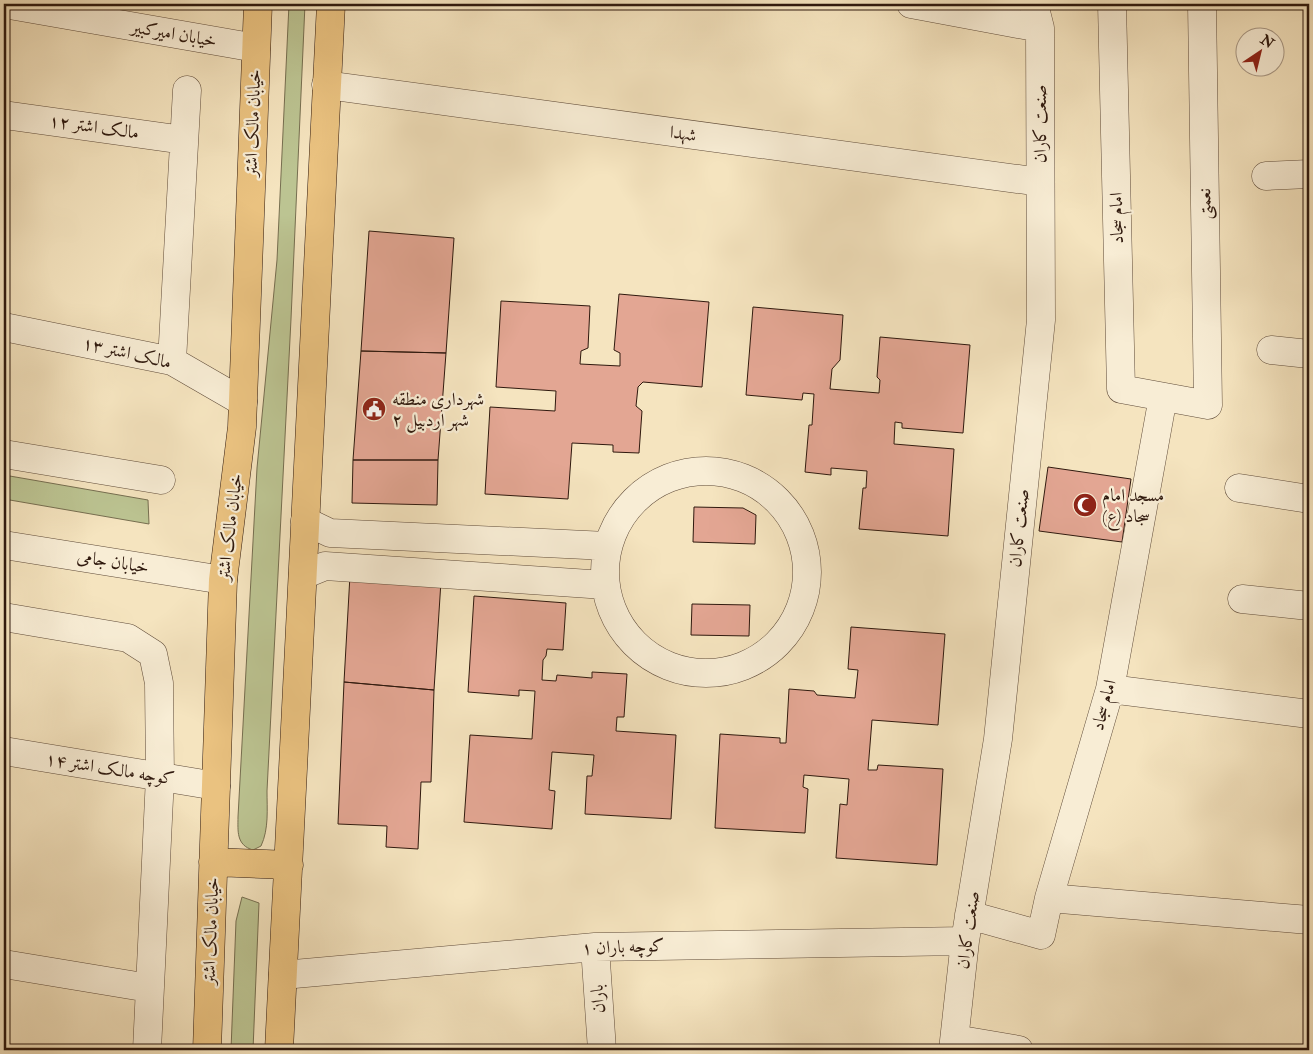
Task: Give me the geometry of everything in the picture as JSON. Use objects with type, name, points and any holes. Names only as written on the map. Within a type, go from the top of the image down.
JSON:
[{"type":"main road","name":"خیابان مالک اشتر","points":[[207,1050],[223,580],[242,427],[258,4]]},
{"type":"main road","points":[[279,1050],[331,4]]},
{"type":"main road","points":[[213,862],[289,865]]},
{"type":"street","name":"خیابان امیرکبیر","points":[[4,4],[256,48]]},
{"type":"street","points":[[911,4],[1037,16]]},
{"type":"street","name":"امام سجاد","points":[[1112,4],[1121,389],[1208,405]]},
{"type":"street","name":"نعمتی","points":[[1202,4],[1208,405]]},
{"type":"street","name":"صنعت کاران","points":[[954,1044],[965,942],[998,739],[1041,320],[1037,16]]},
{"type":"street","name":"شهدا","points":[[326,85],[1040,182]]},
{"type":"street","points":[[172,361],[187,90]]},
{"type":"street","name":"مالک اشتر ۱۲","points":[[4,115],[184,140]]},
{"type":"street","points":[[1266,176],[1309,174]]},
{"type":"street","name":"مالک اشتر ۱۳","points":[[4,327],[172,361],[242,402]]},
{"type":"street","points":[[1271,350],[1309,354]]},
{"type":"street","name":"امام سجاد","points":[[969,915],[1041,935],[1049,898],[1110,689],[1163,397]]},
{"type":"street","points":[[4,454],[161,480]]},
{"type":"street","points":[[698,470],[730,473],[759,486],[783,506],[800,533],[807,563],[805,595],[794,624],[774,648],[748,665],[717,673],[686,672],[656,661],[631,642],[614,616],[605,585],[604,565],[607,546],[620,517],[641,493],[668,478],[698,470]]},
{"type":"street","points":[[1239,488],[1309,499]]},
{"type":"street","points":[[305,521],[330,534],[607,546]]},
{"type":"street","name":"خیابان جامی","points":[[4,545],[223,580]]},
{"type":"street","points":[[303,575],[325,566],[605,585]]},
{"type":"street","points":[[1242,599],[1309,606]]},
{"type":"street","points":[[4,617],[128,638],[152,654],[159,683],[160,777],[147,1050]]},
{"type":"street","points":[[1110,689],[1309,714]]},
{"type":"street","name":"کوچه مالک اشتر ۱۴","points":[[4,751],[216,786]]},
{"type":"street","points":[[1049,898],[1309,920]]},
{"type":"street","name":"کوچه باران ۱","points":[[283,975],[595,947],[965,942]]},
{"type":"street","name":"باران","points":[[595,947],[602,1050]]},
{"type":"street","points":[[4,964],[149,988]]},
{"type":"street","points":[[954,1044],[1019,1050]]},
{"type":"green space","points":[[289,4],[305,4],[267,819],[261,846],[253,850],[243,845],[239,837],[238,817],[257,468],[277,260]]},
{"type":"green space","points":[[4,475],[148,500],[149,524],[4,499]]},
{"type":"green space","points":[[242,897],[259,903],[253,1050],[231,1050],[236,921]]},
{"type":"building","points":[[369,231],[454,238],[446,353],[361,351]]},
{"type":"building","points":[[619,294],[709,302],[702,387],[643,382],[638,387],[636,406],[642,411],[639,453],[613,452],[613,445],[572,443],[568,499],[485,494],[490,407],[555,411],[556,391],[496,387],[501,301],[590,306],[588,348],[581,351],[580,364],[620,366],[620,353],[614,350]]},
{"type":"building","points":[[753,307],[843,315],[840,360],[832,369],[830,389],[879,393],[880,380],[877,377],[880,337],[970,345],[963,433],[902,428],[902,423],[895,422],[894,444],[954,449],[948,536],[859,529],[863,488],[866,488],[867,471],[831,468],[831,475],[805,472],[809,425],[812,425],[814,394],[803,393],[802,400],[746,395]]},
{"type":"building","points":[[361,351],[446,353],[438,460],[353,460]]},
{"type":"building","points":[[353,460],[438,460],[437,505],[352,503]]},
{"type":"building","name":"مسجد امام سجاد (ع)","points":[[1048,467],[1131,479],[1122,542],[1039,531]]},
{"type":"building","points":[[694,507],[743,508],[756,515],[755,544],[693,542]]},
{"type":"building","points":[[350,575],[441,581],[434,690],[344,682]]},
{"type":"building","points":[[474,596],[566,603],[563,650],[547,649],[543,660],[542,680],[556,681],[557,675],[592,678],[592,672],[627,674],[624,717],[617,717],[616,731],[676,735],[671,819],[585,814],[587,776],[592,776],[594,755],[552,752],[549,790],[555,791],[552,829],[464,822],[470,735],[532,739],[535,691],[519,690],[519,696],[468,692]]},
{"type":"building","points":[[692,604],[750,605],[749,636],[691,635]]},
{"type":"building","points":[[851,627],[945,634],[938,725],[872,720],[868,770],[877,770],[878,765],[943,769],[937,865],[836,858],[840,804],[847,805],[849,779],[804,775],[803,787],[808,789],[805,833],[715,828],[720,734],[780,738],[780,743],[786,743],[789,689],[814,691],[817,695],[855,698],[858,670],[848,669]]},
{"type":"building","points":[[344,682],[434,690],[431,782],[421,782],[418,849],[386,847],[387,826],[338,824]]},
{"type":"place","name":"شهرداری منطقه ۲ شهر اردبیل","points":[[374,409]]},
{"type":"place","name":"مسجد امام سجاد (ع)","points":[[1085,505]]}]
